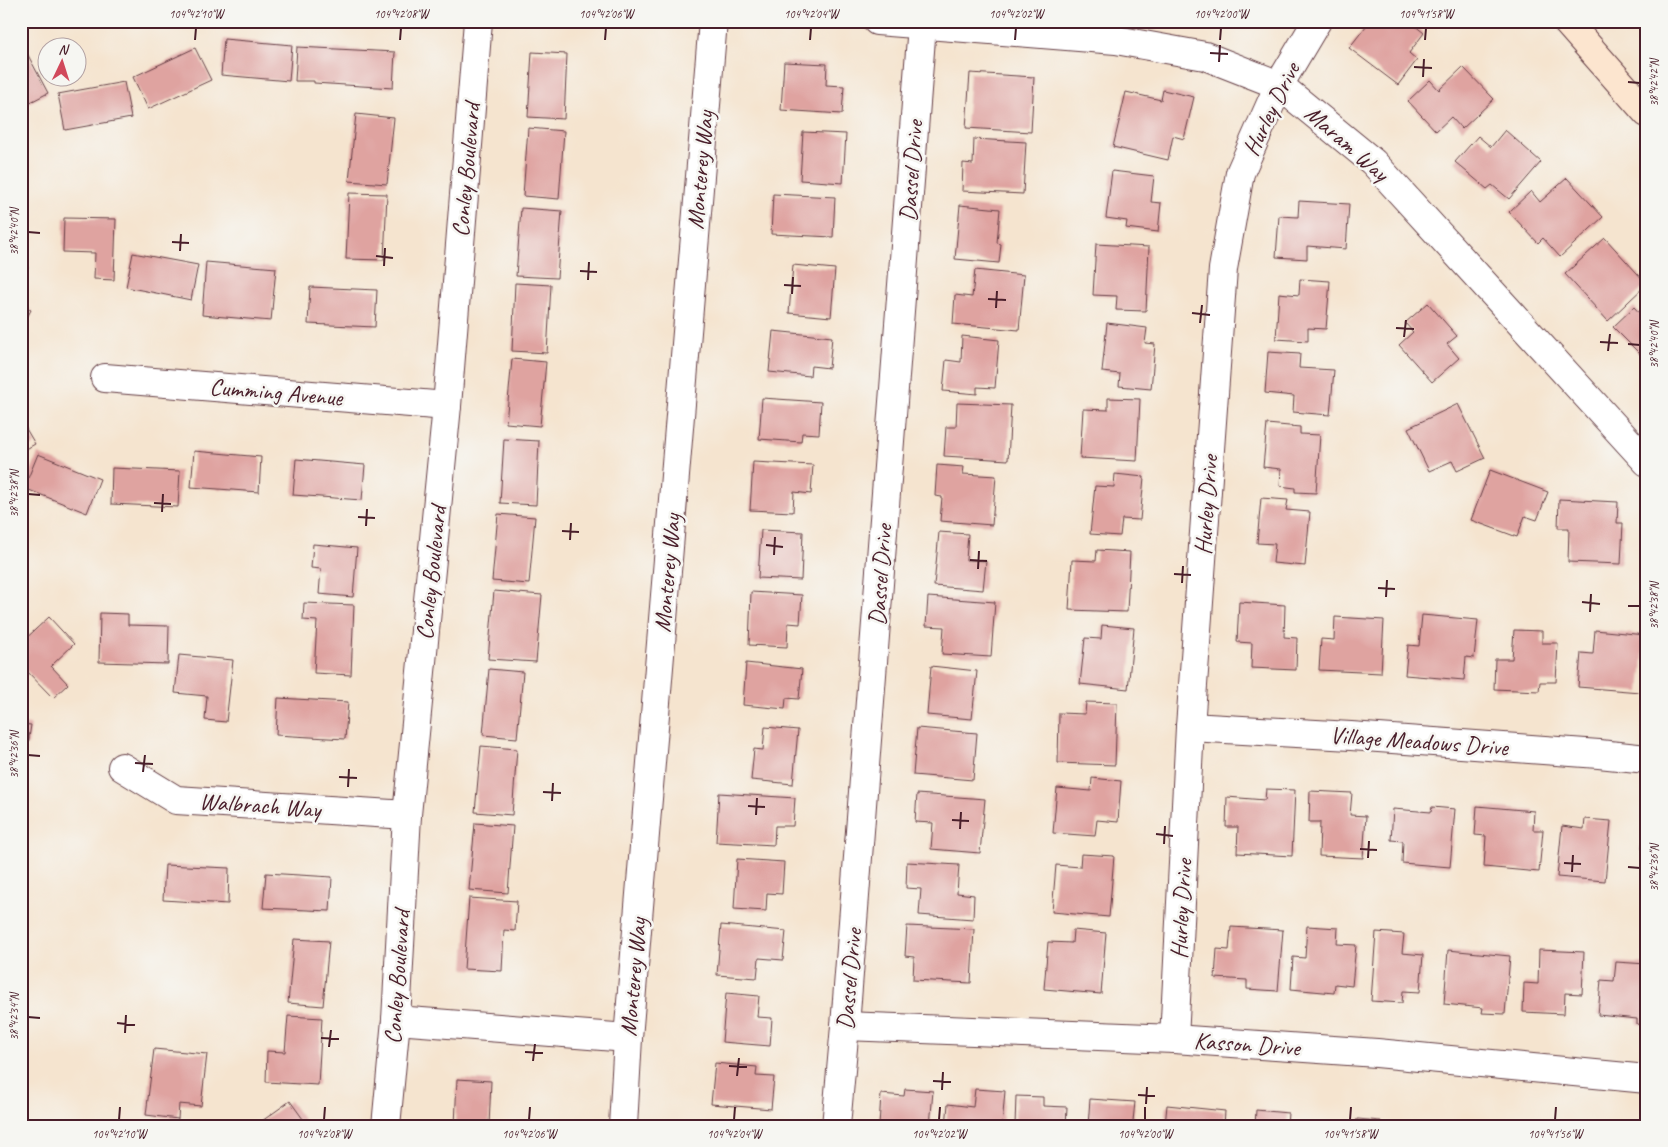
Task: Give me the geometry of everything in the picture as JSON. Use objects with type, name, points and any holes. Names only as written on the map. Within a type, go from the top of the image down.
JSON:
[{"type":"main road","points":[[1566,21],[1647,112]]},
{"type":"street","name":"Conley Boulevard","points":[[386,1126],[396,1020],[407,815],[447,406],[478,21]]},
{"type":"street","name":"Monterey Way","points":[[623,1126],[628,1038],[712,21]]},
{"type":"street","name":"Maram Way","points":[[877,21],[1116,40],[1205,56],[1279,85],[1373,162],[1647,462]]},
{"type":"street","name":"Hurley Drive","points":[[1174,1039],[1190,728],[1223,269],[1240,173],[1279,85],[1317,21]]},
{"type":"street","name":"Dassel Drive","points":[[836,1126],[846,1026],[922,25]]},
{"type":"street","name":"Cumming Avenue","points":[[105,378],[447,406]]},
{"type":"street","name":"Village Meadows Drive","points":[[1190,728],[1370,738],[1647,759]]},
{"type":"street","name":"Walbrach Way","points":[[122,767],[176,800],[407,815]]},
{"type":"street","points":[[396,1020],[628,1038]]},
{"type":"street","name":"Kasson Drive","points":[[846,1026],[1174,1039],[1377,1053],[1647,1079]]},
{"type":"building","points":[[1370,21],[1409,21],[1424,33],[1409,53],[1417,60],[1398,85],[1349,48]]},
{"type":"building","points":[[224,39],[292,45],[289,81],[221,75]]},
{"type":"building","points":[[21,42],[38,74],[38,88],[45,88],[48,93],[21,107]]},
{"type":"building","points":[[297,47],[395,52],[393,88],[295,81]]},
{"type":"building","points":[[195,48],[211,80],[148,109],[133,77]]},
{"type":"building","points":[[532,52],[567,54],[564,119],[528,117]]},
{"type":"building","points":[[784,62],[827,64],[826,85],[844,86],[842,114],[781,110]]},
{"type":"building","points":[[1463,67],[1494,99],[1462,129],[1451,117],[1436,131],[1408,101],[1430,80],[1439,90]]},
{"type":"building","points":[[970,73],[1034,77],[1031,132],[966,128]]},
{"type":"building","points":[[124,82],[131,118],[65,130],[58,94]]},
{"type":"building","points":[[1163,90],[1194,97],[1184,139],[1173,136],[1168,160],[1113,147],[1126,92],[1161,100]]},
{"type":"building","points":[[356,114],[394,118],[387,184],[349,181]]},
{"type":"building","points":[[528,128],[564,131],[559,199],[523,196]]},
{"type":"building","points":[[1505,130],[1541,162],[1509,199],[1492,185],[1487,189],[1455,162],[1478,136],[1491,147]]},
{"type":"building","points":[[803,132],[846,134],[843,183],[800,180]]},
{"type":"building","points":[[974,139],[1026,142],[1023,194],[962,191],[963,163],[973,164]]},
{"type":"building","points":[[1112,171],[1154,176],[1151,202],[1161,203],[1158,232],[1126,228],[1127,221],[1106,218]]},
{"type":"building","points":[[1567,178],[1603,217],[1560,257],[1543,238],[1538,243],[1509,212],[1531,191],[1540,202]]},
{"type":"building","points":[[349,193],[387,194],[384,260],[346,259]]},
{"type":"building","points":[[773,194],[835,197],[833,237],[771,234]]},
{"type":"building","points":[[1299,201],[1349,204],[1346,249],[1307,246],[1307,259],[1276,257],[1279,216],[1298,217]]},
{"type":"building","points":[[960,205],[1000,209],[997,243],[1001,244],[999,263],[955,259]]},
{"type":"building","points":[[521,208],[562,211],[557,278],[516,276]]},
{"type":"building","points":[[64,218],[116,219],[114,280],[94,279],[95,253],[63,252]]},
{"type":"building","points":[[1605,238],[1647,284],[1608,321],[1565,274]]},
{"type":"building","points":[[1096,244],[1149,247],[1146,311],[1116,310],[1117,296],[1093,295]]},
{"type":"building","points":[[133,253],[198,265],[191,300],[126,287]]},
{"type":"building","points":[[206,262],[276,268],[271,321],[202,315]]},
{"type":"building","points":[[21,264],[28,267],[21,280]]},
{"type":"building","points":[[793,265],[835,269],[831,317],[789,313]]},
{"type":"building","points":[[975,270],[1024,275],[1019,330],[953,324],[955,295],[972,297]]},
{"type":"building","points":[[1300,279],[1330,281],[1326,329],[1308,328],[1308,341],[1276,339],[1279,293],[1299,295]]},
{"type":"building","points":[[515,283],[551,285],[547,353],[512,351]]},
{"type":"building","points":[[310,287],[377,290],[375,327],[308,324]]},
{"type":"building","points":[[1428,303],[1457,336],[1447,344],[1459,358],[1432,382],[1399,345],[1413,332],[1405,323]]},
{"type":"building","points":[[21,305],[31,310],[23,325],[21,325]]},
{"type":"building","points":[[1634,307],[1644,318],[1647,315],[1647,361],[1613,327]]},
{"type":"building","points":[[1107,323],[1147,328],[1145,343],[1155,344],[1151,389],[1119,386],[1120,374],[1102,372]]},
{"type":"building","points":[[773,331],[832,337],[829,368],[811,366],[810,376],[769,372]]},
{"type":"building","points":[[962,336],[999,340],[995,388],[977,387],[977,394],[943,391],[946,360],[961,362]]},
{"type":"building","points":[[1268,352],[1300,354],[1299,368],[1334,370],[1330,415],[1293,412],[1294,396],[1265,393]]},
{"type":"building","points":[[512,359],[546,362],[540,426],[506,423]]},
{"type":"building","points":[[762,398],[821,402],[819,434],[802,433],[801,442],[759,439]]},
{"type":"building","points":[[1108,398],[1140,399],[1137,461],[1080,458],[1083,409],[1108,410]]},
{"type":"building","points":[[957,403],[1011,405],[1008,460],[944,456],[946,427],[956,427]]},
{"type":"building","points":[[1458,404],[1485,458],[1457,471],[1452,461],[1429,471],[1408,428]]},
{"type":"building","points":[[1267,424],[1300,427],[1300,434],[1320,435],[1316,493],[1295,492],[1295,488],[1280,486],[1281,469],[1263,467]]},
{"type":"building","points":[[25,427],[35,444],[21,452],[21,430]]},
{"type":"building","points":[[504,439],[539,441],[536,505],[500,503]]},
{"type":"building","points":[[194,451],[261,457],[259,492],[191,487]]},
{"type":"building","points":[[38,454],[100,479],[87,513],[24,488]]},
{"type":"building","points":[[296,459],[365,465],[362,500],[293,495]]},
{"type":"building","points":[[753,462],[813,465],[811,494],[794,492],[793,512],[750,510]]},
{"type":"building","points":[[937,465],[964,467],[963,474],[996,476],[992,525],[940,521],[942,497],[935,496]]},
{"type":"building","points":[[112,468],[180,471],[178,507],[111,504]]},
{"type":"building","points":[[1490,470],[1548,492],[1537,520],[1525,516],[1517,537],[1471,520]]},
{"type":"building","points":[[1115,474],[1144,477],[1140,520],[1122,519],[1120,536],[1090,534],[1095,486],[1114,487]]},
{"type":"building","points":[[1261,498],[1288,500],[1286,510],[1310,512],[1305,566],[1273,563],[1275,544],[1257,543]]},
{"type":"building","points":[[1559,499],[1618,502],[1617,523],[1623,523],[1621,564],[1568,562],[1569,528],[1558,528]]},
{"type":"building","points":[[498,514],[535,517],[529,584],[492,581]]},
{"type":"building","points":[[761,530],[803,532],[801,580],[758,578]]},
{"type":"building","points":[[939,532],[968,534],[966,560],[986,561],[983,590],[934,586]]},
{"type":"building","points":[[313,544],[357,548],[353,597],[319,594],[321,569],[311,568]]},
{"type":"building","points":[[1097,550],[1130,552],[1127,612],[1069,610],[1072,560],[1096,561]]},
{"type":"building","points":[[494,591],[542,595],[536,662],[488,659]]},
{"type":"building","points":[[751,592],[802,595],[800,624],[788,623],[787,647],[749,645]]},
{"type":"building","points":[[928,597],[995,602],[991,657],[942,654],[944,627],[926,626]]},
{"type":"building","points":[[1239,602],[1285,605],[1284,637],[1297,638],[1296,670],[1251,668],[1252,643],[1237,642]]},
{"type":"building","points":[[304,603],[354,605],[351,675],[314,673],[317,621],[303,620]]},
{"type":"building","points":[[100,613],[128,614],[128,625],[169,626],[168,664],[99,662]]},
{"type":"building","points":[[1422,615],[1478,620],[1474,658],[1466,657],[1464,680],[1405,675],[1408,645],[1419,646]]},
{"type":"building","points":[[49,617],[74,644],[51,666],[68,684],[53,698],[21,665],[21,643]]},
{"type":"building","points":[[1335,617],[1384,620],[1381,673],[1319,670],[1321,639],[1334,640]]},
{"type":"building","points":[[1102,625],[1134,628],[1128,689],[1080,684],[1085,638],[1101,639]]},
{"type":"building","points":[[1514,630],[1542,631],[1542,643],[1558,643],[1556,682],[1540,682],[1539,691],[1494,689],[1495,659],[1512,659]]},
{"type":"building","points":[[1595,630],[1645,635],[1640,692],[1578,687],[1581,653],[1593,654]]},
{"type":"building","points":[[179,655],[233,660],[226,722],[205,720],[207,696],[175,693]]},
{"type":"building","points":[[746,663],[802,669],[799,699],[786,698],[785,709],[743,705]]},
{"type":"building","points":[[931,666],[977,671],[972,719],[927,715]]},
{"type":"building","points":[[489,669],[523,672],[517,738],[483,735]]},
{"type":"building","points":[[278,698],[348,702],[345,739],[276,735]]},
{"type":"building","points":[[1086,702],[1117,703],[1115,765],[1058,763],[1059,713],[1085,714]]},
{"type":"building","points":[[21,724],[31,725],[28,745],[21,744]]},
{"type":"building","points":[[765,727],[798,730],[793,784],[751,780],[754,749],[763,750]]},
{"type":"building","points":[[917,728],[977,733],[973,780],[913,775]]},
{"type":"building","points":[[481,746],[517,749],[512,815],[475,812]]},
{"type":"building","points":[[1092,778],[1121,781],[1118,822],[1097,820],[1095,836],[1053,833],[1057,788],[1091,791]]},
{"type":"building","points":[[1266,789],[1295,790],[1292,856],[1237,853],[1238,827],[1226,827],[1227,797],[1265,800]]},
{"type":"building","points":[[1310,791],[1352,793],[1350,815],[1366,816],[1363,858],[1319,856],[1320,822],[1309,822]]},
{"type":"building","points":[[719,793],[795,798],[793,826],[775,826],[774,845],[716,842]]},
{"type":"building","points":[[917,794],[985,799],[980,853],[931,849],[933,823],[915,822]]},
{"type":"building","points":[[1477,806],[1534,811],[1533,830],[1543,830],[1539,872],[1484,867],[1486,836],[1475,835]]},
{"type":"building","points":[[1432,807],[1455,809],[1450,867],[1402,863],[1403,841],[1391,840],[1393,809],[1431,812]]},
{"type":"building","points":[[1585,819],[1611,821],[1605,881],[1557,877],[1562,826],[1584,829]]},
{"type":"building","points":[[1644,819],[1647,819],[1647,849],[1642,849]]},
{"type":"building","points":[[475,823],[513,826],[508,893],[469,890]]},
{"type":"building","points":[[1081,854],[1114,856],[1109,917],[1052,912],[1056,865],[1080,867]]},
{"type":"building","points":[[737,859],[784,862],[782,894],[767,893],[766,911],[734,909]]},
{"type":"building","points":[[907,862],[959,865],[957,893],[974,895],[973,919],[919,915],[921,889],[906,888]]},
{"type":"building","points":[[165,865],[229,868],[228,904],[163,900]]},
{"type":"building","points":[[266,873],[332,877],[330,911],[263,908]]},
{"type":"building","points":[[469,898],[517,901],[515,931],[504,930],[502,971],[464,969]]},
{"type":"building","points":[[721,925],[786,931],[783,960],[759,958],[757,978],[717,975]]},
{"type":"building","points":[[907,926],[974,929],[971,983],[913,980],[914,957],[905,956]]},
{"type":"building","points":[[1307,926],[1338,928],[1337,944],[1356,945],[1352,986],[1335,984],[1334,993],[1291,989],[1293,957],[1305,958]]},
{"type":"building","points":[[1231,927],[1283,930],[1278,991],[1247,989],[1247,980],[1215,978],[1217,949],[1229,950]]},
{"type":"building","points":[[1073,930],[1106,933],[1101,994],[1044,989],[1048,942],[1072,943]]},
{"type":"building","points":[[1376,932],[1404,934],[1402,953],[1423,955],[1420,992],[1403,991],[1402,1003],[1371,1001]]},
{"type":"building","points":[[294,939],[329,941],[323,1006],[288,1003]]},
{"type":"building","points":[[1448,950],[1510,956],[1505,1014],[1482,1013],[1483,1008],[1444,1004]]},
{"type":"building","points":[[1539,950],[1584,952],[1582,994],[1565,993],[1564,1014],[1523,1012],[1524,983],[1538,984]]},
{"type":"building","points":[[1616,962],[1647,964],[1647,1025],[1637,1024],[1637,1019],[1598,1015],[1601,980],[1614,981]]},
{"type":"building","points":[[726,993],[759,996],[757,1017],[772,1018],[770,1046],[722,1042]]},
{"type":"building","points":[[288,1016],[322,1018],[318,1085],[266,1082],[267,1051],[285,1052]]},
{"type":"building","points":[[154,1049],[207,1054],[201,1106],[179,1104],[178,1119],[146,1115]]},
{"type":"building","points":[[715,1063],[757,1067],[756,1076],[774,1077],[771,1109],[711,1104]]},
{"type":"building","points":[[457,1079],[491,1081],[489,1126],[455,1126]]},
{"type":"building","points":[[905,1089],[933,1091],[930,1126],[879,1126],[881,1094],[904,1096]]},
{"type":"building","points":[[975,1089],[1005,1091],[1002,1126],[946,1126],[948,1104],[973,1107]]},
{"type":"building","points":[[1016,1096],[1043,1097],[1043,1106],[1067,1107],[1066,1126],[1015,1126]]},
{"type":"building","points":[[1090,1099],[1135,1102],[1133,1121],[1141,1122],[1140,1126],[1088,1126]]},
{"type":"building","points":[[290,1101],[308,1126],[255,1126]]},
{"type":"building","points":[[1167,1105],[1225,1111],[1224,1126],[1165,1126]]},
{"type":"building","points":[[1256,1110],[1288,1113],[1287,1126],[1255,1126]]},
{"type":"building","points":[[1357,1119],[1381,1121],[1380,1126],[1356,1126]]}]
